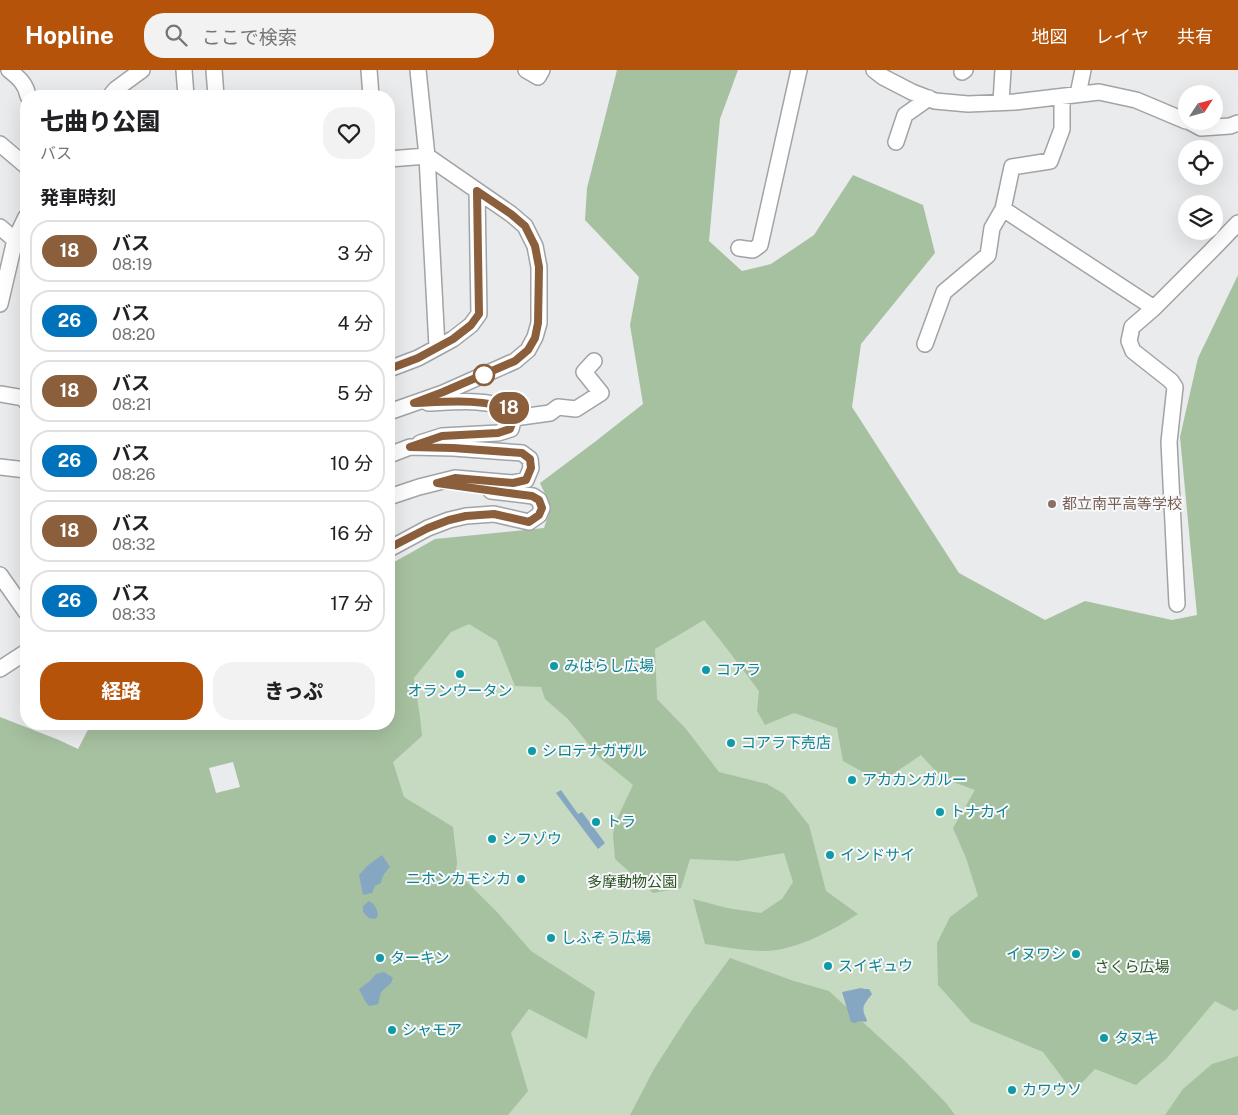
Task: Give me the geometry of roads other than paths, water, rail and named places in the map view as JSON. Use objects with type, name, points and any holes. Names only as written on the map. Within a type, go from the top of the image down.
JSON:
[{"type":"street","points":[[9,70],[21,79],[27,90]]},
{"type":"street","points":[[115,90],[142,70]]},
{"type":"street","points":[[184,70],[186,90]]},
{"type":"street","points":[[214,70],[216,90]]},
{"type":"street","points":[[369,70],[371,90]]},
{"type":"street","points":[[418,70],[427,156],[437,347]]},
{"type":"street","points":[[526,70],[538,77],[542,70]]},
{"type":"street","points":[[739,248],[753,250],[760,245],[799,70]]},
{"type":"street","points":[[874,70],[912,92],[935,101],[968,104],[1099,92],[1136,100],[1178,117]]},
{"type":"street","points":[[1001,102],[1003,70]]},
{"type":"street","points":[[1078,94],[1083,70]]},
{"type":"street","points":[[924,344],[944,292],[988,255],[992,228],[1003,209],[1012,168],[1050,161],[1062,129],[1062,96]]},
{"type":"street","points":[[896,142],[905,114],[928,98]]},
{"type":"street","points":[[1223,126],[1238,123]]},
{"type":"street","points":[[0,144],[20,161]]},
{"type":"street","points":[[395,159],[427,156],[511,214],[525,226],[535,246],[539,267],[538,323],[535,338],[528,350],[515,361],[443,392],[395,410]]},
{"type":"street","points":[[395,367],[418,358],[453,339],[471,325],[479,314],[477,191]]},
{"type":"street","points":[[1003,209],[1154,308]]},
{"type":"street","points":[[1177,604],[1169,442],[1176,387],[1133,351],[1129,341],[1132,328],[1238,223]]},
{"type":"street","points":[[0,227],[20,238]]},
{"type":"street","points":[[0,304],[20,242]]},
{"type":"street","points":[[514,418],[550,413],[558,407],[576,409],[601,393],[584,372],[594,361]]},
{"type":"street","points":[[0,394],[20,397]]},
{"type":"street","points":[[395,453],[442,436],[498,433],[510,429],[514,418],[511,410],[503,405],[472,402],[414,403]]},
{"type":"street","points":[[395,495],[455,478],[513,483],[526,480],[531,468],[530,459],[522,453],[498,450],[410,447]]},
{"type":"street","points":[[0,466],[20,469]]},
{"type":"street","points":[[395,545],[428,528],[449,520],[466,516],[494,514],[529,522],[539,515],[542,508],[539,500],[532,496],[437,483]]},
{"type":"street","points":[[0,575],[20,603]]},
{"type":"street","points":[[0,670],[20,656]]},
{"type":"water","points":[[561,790],[578,814],[582,812],[605,843],[598,849],[556,793]]},
{"type":"water","points":[[382,855],[390,867],[384,874],[381,883],[375,886],[372,893],[363,895],[359,875],[367,866]]},
{"type":"water","points":[[369,901],[377,909],[378,916],[375,919],[369,918],[363,912],[363,906]]},
{"type":"water","points":[[384,972],[393,978],[391,983],[381,992],[378,1004],[369,1006],[359,989],[376,974]]},
{"type":"water","points":[[861,988],[869,989],[872,994],[863,1009],[866,1022],[860,1021],[855,1023],[851,1022],[842,992]]},
{"type":"place","name":"都立南平高等学校","points":[[1052,504]]},
{"type":"place","name":"みはらし広場","points":[[554,666]]},
{"type":"place","name":"コアラ","points":[[706,670]]},
{"type":"place","name":"オランウータン","points":[[460,674]]},
{"type":"place","name":"コアラ下売店","points":[[731,743]]},
{"type":"place","name":"シロテナガザル","points":[[532,751]]},
{"type":"place","name":"アカカンガルー","points":[[852,780]]},
{"type":"place","name":"トナカイ","points":[[940,812]]},
{"type":"place","name":"トラ","points":[[596,822]]},
{"type":"place","name":"シフゾウ","points":[[492,839]]},
{"type":"place","name":"インドサイ","points":[[830,855]]},
{"type":"place","name":"ニホンカモシカ","points":[[521,879]]},
{"type":"place","name":"しふぞう広場","points":[[551,938]]},
{"type":"place","name":"イヌワシ","points":[[1076,954]]},
{"type":"place","name":"ターキン","points":[[380,958]]},
{"type":"place","name":"スイギュウ","points":[[828,966]]},
{"type":"place","name":"シャモア","points":[[392,1030]]},
{"type":"place","name":"タヌキ","points":[[1104,1038]]},
{"type":"place","name":"カワウソ","points":[[1012,1090]]},
{"type":"park label","name":"多摩動物公園","points":[[632,882]]},
{"type":"park label","name":"さくら広場","points":[[1132,967]]}]
